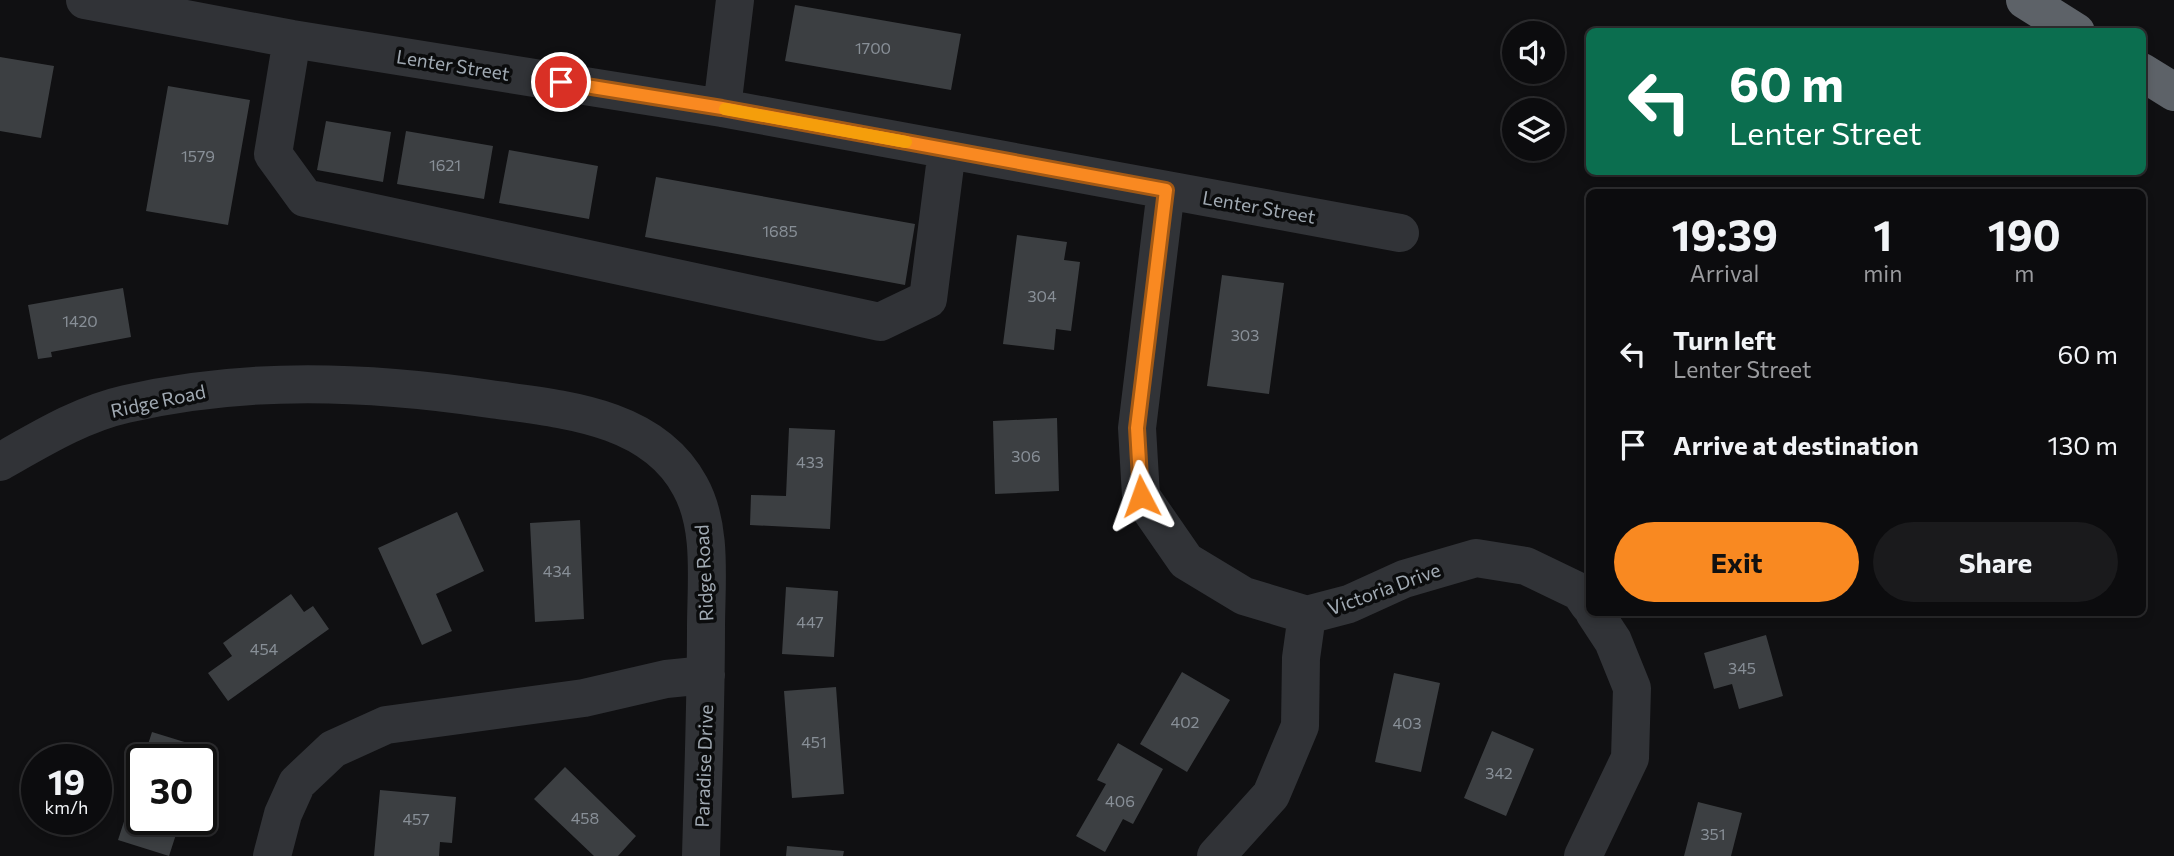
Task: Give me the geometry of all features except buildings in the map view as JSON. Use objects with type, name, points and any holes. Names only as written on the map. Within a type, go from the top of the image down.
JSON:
[{"type":"highway","points":[[2025,0],[2070,28]]},
{"type":"highway","points":[[2146,74],[2174,92]]},
{"type":"street","name":"Lenter Street","points":[[85,0],[292,39],[722,108],[1400,233]]},
{"type":"street","points":[[722,108],[735,0]]},
{"type":"street","points":[[292,39],[273,154],[305,198],[880,322],[928,299],[947,150]]},
{"type":"street","name":"Victoria Drive","points":[[1166,190],[1137,428],[1141,496],[1186,561],[1244,596],[1307,615],[1349,604],[1404,579],[1476,558],[1526,566],[1580,592],[1586,601]]},
{"type":"street","name":"Ridge Road","points":[[0,462],[56,430],[122,404],[181,393],[247,386],[315,383],[416,388],[557,408],[613,423],[661,449],[678,467],[692,488],[703,520],[706,675]]},
{"type":"street","points":[[1216,856],[1271,794],[1300,726],[1301,658],[1307,615]]},
{"type":"street","points":[[1583,856],[1630,758],[1632,688],[1613,640],[1597,616]]},
{"type":"street","points":[[272,856],[283,814],[298,783],[333,749],[386,725],[584,698],[666,679],[706,675]]},
{"type":"street","name":"Paradise Drive","points":[[701,856],[706,675]]},
{"type":"slow traffic","points":[[725,109],[906,142]]},
{"type":"route","points":[[561,82],[722,108],[1166,190],[1137,428],[1141,496]]}]
